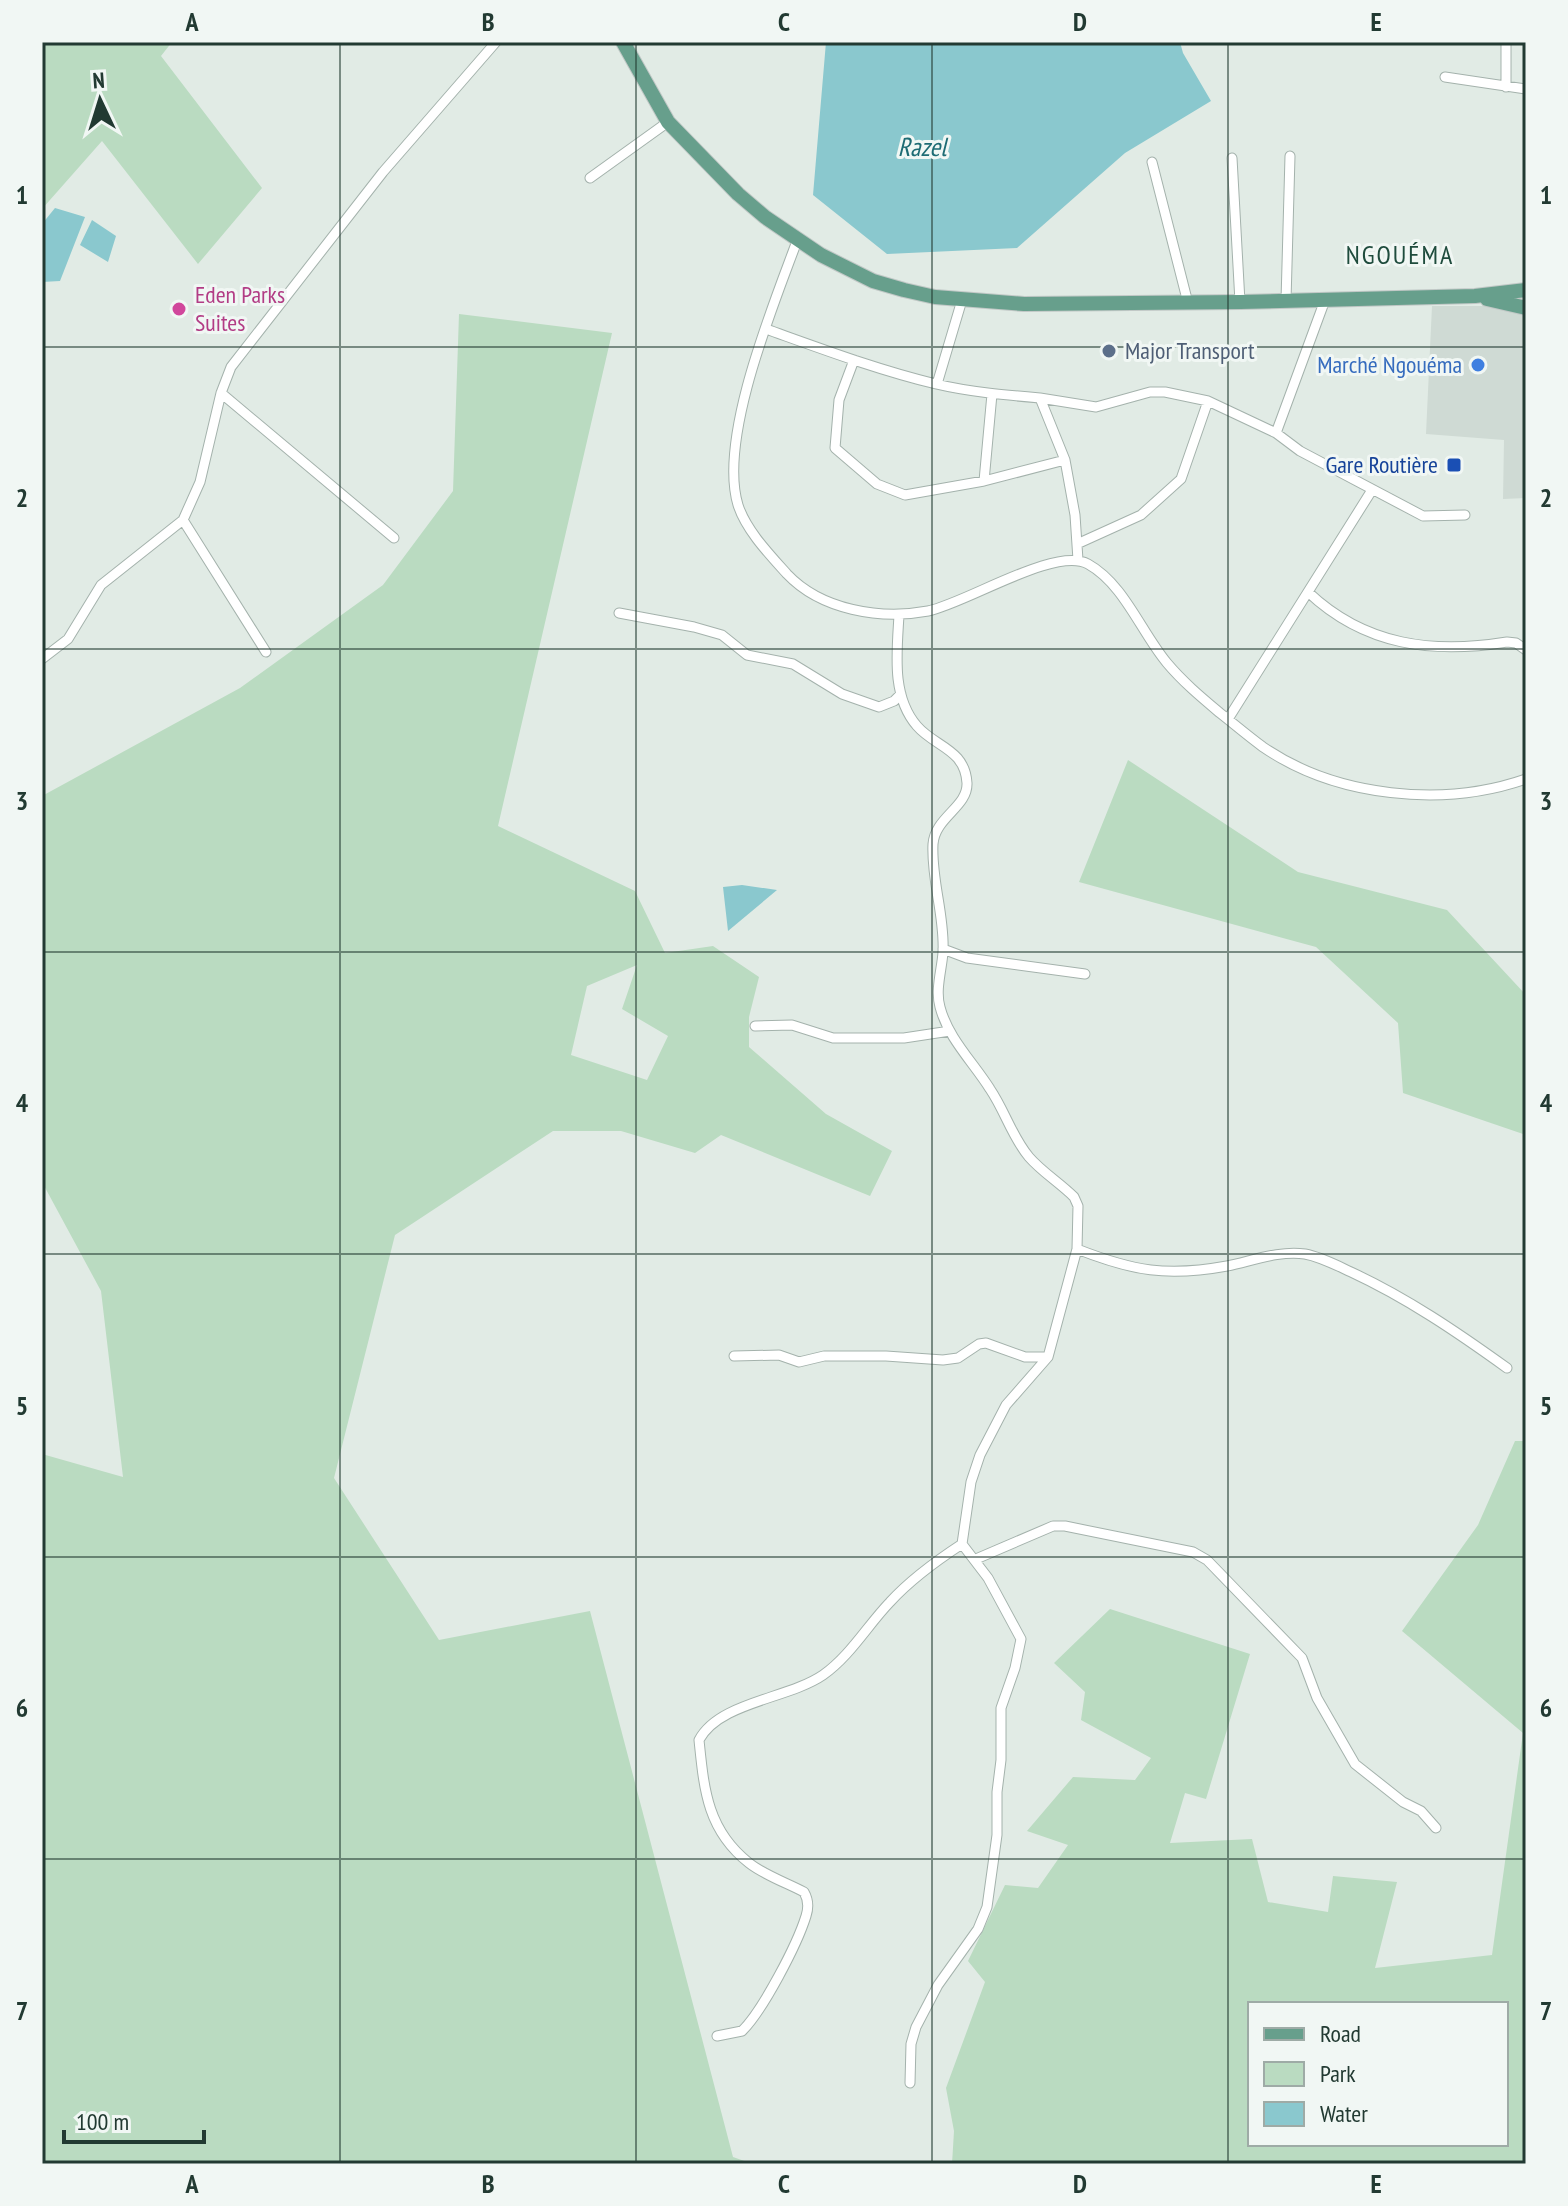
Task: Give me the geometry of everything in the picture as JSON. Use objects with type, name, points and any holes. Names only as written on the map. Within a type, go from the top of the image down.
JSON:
[{"type":"main road","points":[[623,42],[668,122],[738,194],[797,241],[873,281],[935,297],[1024,304],[1475,296],[1526,290]]},
{"type":"main road","points":[[1475,296],[1526,308]]},
{"type":"street","points":[[42,659],[68,639],[101,585],[183,520],[200,482],[221,393],[231,367],[383,172],[496,42]]},
{"type":"street","points":[[1506,42],[1506,87]]},
{"type":"street","points":[[1445,77],[1526,89]]},
{"type":"street","points":[[590,178],[668,122]]},
{"type":"street","points":[[1286,301],[1290,156]]},
{"type":"street","points":[[1232,158],[1240,302]]},
{"type":"street","points":[[1152,162],[1188,303]]},
{"type":"street","points":[[797,241],[740,413],[734,488],[739,509],[751,530],[800,587],[836,605],[899,615],[931,611],[1022,573],[1058,561],[1078,560],[1106,577],[1167,664],[1185,684],[1264,748],[1292,763],[1363,788],[1441,794],[1500,787],[1526,779]]},
{"type":"street","points":[[937,384],[962,300]]},
{"type":"street","points":[[1276,433],[1325,300]]},
{"type":"street","points":[[766,329],[854,360],[937,384],[992,394],[1096,407],[1150,392],[1208,401],[1276,433],[1300,451],[1423,516],[1465,515]]},
{"type":"street","points":[[854,360],[839,400],[835,448],[877,484],[905,495],[984,481],[1065,460]]},
{"type":"street","points":[[221,393],[394,538]]},
{"type":"street","points":[[984,481],[992,394]]},
{"type":"street","points":[[1040,398],[1065,460],[1075,515],[1078,560]]},
{"type":"street","points":[[1077,544],[1141,515],[1181,479],[1208,401]]},
{"type":"street","points":[[1228,719],[1372,490]]},
{"type":"street","points":[[183,520],[266,652]]},
{"type":"street","points":[[1308,592],[1332,613],[1389,640],[1418,647],[1507,642],[1516,643],[1526,650]]},
{"type":"street","points":[[619,613],[722,635],[747,655],[793,664],[842,694],[879,707],[894,701],[901,694]]},
{"type":"street","points":[[717,2036],[742,2031],[760,2006],[787,1959],[807,1915],[808,1900],[804,1892],[749,1863],[726,1839],[710,1813],[699,1740],[705,1729],[731,1712],[804,1686],[823,1674],[842,1658],[890,1601],[932,1563],[962,1544],[971,1482],[980,1455],[1006,1405],[1048,1357],[1077,1249],[1078,1206],[1074,1197],[1032,1161],[1020,1146],[992,1091],[950,1031],[939,1006],[943,949],[933,854],[934,836],[937,827],[965,795],[967,784],[963,766],[956,755],[918,727],[901,694],[896,663],[899,615]]},
{"type":"street","points":[[943,949],[967,958],[1085,974]]},
{"type":"street","points":[[755,1026],[792,1025],[833,1038],[904,1038],[950,1031]]},
{"type":"street","points":[[1077,1249],[1113,1263],[1167,1273],[1290,1253],[1307,1254],[1376,1283],[1444,1323],[1507,1368]]},
{"type":"street","points":[[734,1356],[779,1355],[799,1362],[824,1356],[943,1360],[958,1358],[979,1344],[986,1343],[1025,1357],[1048,1357]]},
{"type":"street","points":[[976,1559],[1006,1548],[1044,1528],[1065,1526],[1193,1552],[1207,1560],[1302,1658],[1317,1698],[1355,1764],[1403,1802],[1421,1811],[1436,1828]]},
{"type":"street","points":[[910,2083],[911,2044],[916,2027],[938,1985],[983,1918],[997,1835],[1001,1708],[1021,1639],[976,1559],[962,1544]]},
{"type":"shaded area","name":"Marché Ngouéma","points":[[1432,306],[1487,306],[1526,313],[1526,498],[1503,499],[1504,440],[1426,434]]},
{"type":"green space","points":[[42,42],[172,42],[161,56],[262,188],[198,264],[102,141],[42,209]]},
{"type":"green space","points":[[459,314],[612,333],[498,826],[635,891],[665,953],[713,946],[759,977],[749,1017],[749,1047],[826,1114],[892,1151],[870,1196],[721,1135],[695,1153],[621,1131],[553,1131],[395,1235],[334,1478],[439,1640],[590,1611],[733,2157],[753,2164],[42,2164],[42,1454],[123,1477],[101,1291],[42,1182],[42,796],[240,688],[383,585],[453,491]],"holes":[[[637,965],[622,1009],[668,1036],[647,1080],[571,1055],[587,986]]]},
{"type":"green space","points":[[1128,760],[1298,872],[1447,910],[1526,995],[1526,1135],[1403,1093],[1398,1023],[1316,947],[1079,882]]},
{"type":"green space","points":[[1515,1441],[1526,1441],[1526,2164],[952,2164],[954,2131],[946,2088],[985,1982],[968,1961],[1005,1885],[1038,1888],[1068,1845],[1027,1831],[1073,1777],[1135,1780],[1151,1758],[1081,1720],[1085,1692],[1054,1663],[1110,1609],[1250,1654],[1206,1799],[1185,1793],[1170,1843],[1252,1839],[1268,1902],[1328,1912],[1333,1876],[1397,1882],[1375,1968],[1492,1955],[1523,1733],[1402,1631],[1478,1525]]},
{"type":"water","name":"Razel","points":[[826,42],[1180,42],[1183,53],[1211,101],[1125,153],[1017,248],[887,254],[813,195]]},
{"type":"water","points":[[55,208],[85,217],[60,281],[42,282],[42,224]]},
{"type":"water","points":[[92,220],[116,236],[108,262],[80,245]]},
{"type":"water","points":[[742,885],[777,890],[728,931],[723,887]]},
{"type":"place","name":"Eden Parks Suites","points":[[179,309]]},
{"type":"place","name":"Major Transport","points":[[1109,351]]},
{"type":"place","name":"Marché Ngouéma","points":[[1478,365]]},
{"type":"place","name":"Gare Routière","points":[[1454,465]]},
{"type":"district","name":"NGOUÉMA","points":[[1400,255]]}]
